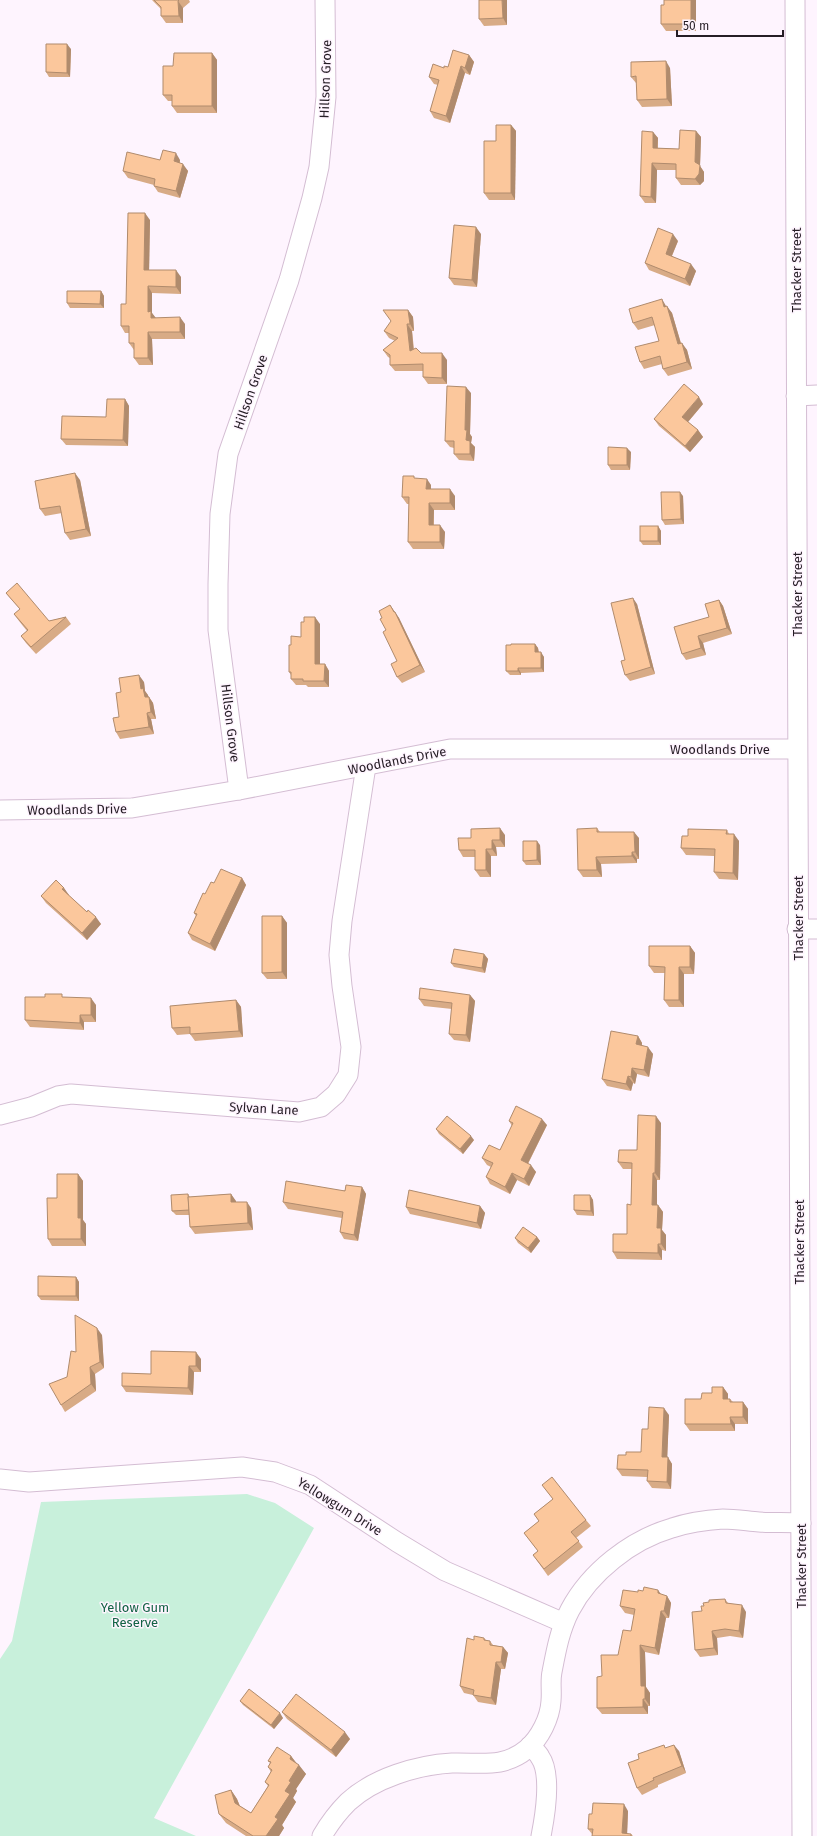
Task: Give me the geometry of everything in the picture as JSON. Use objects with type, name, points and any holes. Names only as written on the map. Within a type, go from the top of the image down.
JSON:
[{"type":"street","name":"Hillson Grove","points":[[239,790],[218,630],[220,514],[228,454],[289,280],[310,206],[319,167],[326,97],[325,0]]},
{"type":"street","name":"Thacker Street","points":[[795,0],[801,1523],[809,1590],[809,1766],[802,1836]]},
{"type":"street","points":[[796,396],[817,395]]},
{"type":"street","name":"Woodlands Drive","points":[[0,810],[132,808],[239,790],[450,749],[797,748]]},
{"type":"street","name":"Sylvan Lane","points":[[0,1115],[31,1107],[58,1096],[71,1094],[299,1112],[320,1106],[336,1094],[348,1075],[351,1047],[339,955],[342,921],[366,766]]},
{"type":"street","points":[[798,929],[817,929]]},
{"type":"street","name":"Yellowgum Drive","points":[[0,1479],[30,1482],[242,1467],[275,1472],[310,1485],[397,1542],[445,1571],[564,1623]]},
{"type":"street","points":[[322,1836],[328,1826],[348,1802],[373,1785],[402,1772],[453,1763],[491,1765],[509,1760],[530,1746],[538,1736],[547,1719],[551,1701],[551,1677],[564,1623],[571,1609],[590,1580],[630,1548],[651,1536],[672,1528],[724,1519],[801,1523]]},
{"type":"street","points":[[530,1746],[541,1757],[545,1768],[546,1783],[544,1818],[541,1836]]},
{"type":"green space","name":"Yellow Gum Reserve","points":[[247,1494],[275,1503],[314,1528],[154,1818],[196,1836],[0,1836],[0,1659],[12,1641],[41,1502]]},
{"type":"building","points":[[154,0],[179,0],[179,16],[161,16],[161,7]]},
{"type":"building","points":[[479,0],[502,0],[503,18],[479,19]]},
{"type":"building","points":[[664,0],[691,0],[691,24],[661,24],[661,5],[664,5]]},
{"type":"building","points":[[46,44],[67,44],[67,73],[46,72]]},
{"type":"building","points":[[453,50],[469,55],[465,68],[461,66],[446,116],[430,111],[439,80],[429,77],[433,64],[444,68],[444,66],[448,67]]},
{"type":"building","points":[[174,53],[212,53],[212,106],[172,106],[172,95],[163,95],[163,66],[173,66]]},
{"type":"building","points":[[666,61],[667,99],[637,100],[636,76],[631,77],[631,62]]},
{"type":"building","points":[[496,125],[511,125],[511,193],[484,193],[484,141],[496,141]]},
{"type":"building","points":[[680,130],[696,131],[695,162],[700,165],[699,174],[695,179],[676,178],[676,164],[652,163],[651,197],[640,196],[642,131],[653,132],[653,148],[679,149]]},
{"type":"building","points":[[163,150],[176,153],[174,161],[183,164],[176,191],[154,186],[155,179],[123,171],[127,152],[160,160]]},
{"type":"building","points":[[128,213],[145,213],[144,270],[176,270],[176,287],[148,286],[148,312],[151,311],[151,318],[180,317],[180,332],[148,332],[148,358],[134,358],[134,343],[129,343],[129,326],[121,326],[121,304],[126,304]]},
{"type":"building","points":[[454,225],[476,227],[472,280],[449,278]]},
{"type":"building","points":[[658,228],[673,234],[666,254],[691,264],[685,279],[645,263]]},
{"type":"building","points":[[67,291],[101,291],[100,304],[67,303]]},
{"type":"building","points":[[662,299],[664,307],[667,306],[678,344],[682,343],[687,362],[663,369],[660,356],[640,362],[635,347],[659,341],[652,317],[633,323],[629,309]]},
{"type":"building","points":[[383,310],[408,310],[410,324],[407,324],[410,351],[416,348],[421,353],[442,353],[442,378],[423,377],[423,364],[390,365],[390,355],[383,350],[398,338],[384,331],[391,321]]},
{"type":"building","points":[[684,384],[699,397],[682,417],[698,430],[685,446],[654,419]]},
{"type":"building","points":[[447,386],[466,387],[465,430],[467,430],[466,440],[470,441],[470,454],[454,454],[454,441],[445,441]]},
{"type":"building","points":[[107,399],[125,399],[123,440],[61,439],[62,416],[106,417]]},
{"type":"building","points":[[608,447],[627,448],[627,465],[608,465]]},
{"type":"building","points":[[75,473],[86,529],[65,533],[60,506],[40,509],[35,481]]},
{"type":"building","points":[[403,476],[414,476],[414,478],[427,479],[426,489],[450,489],[450,503],[429,503],[429,525],[440,525],[440,542],[408,542],[409,497],[402,497]]},
{"type":"building","points":[[661,492],[680,492],[681,519],[662,520]]},
{"type":"building","points":[[640,526],[658,526],[658,541],[640,541]]},
{"type":"building","points":[[17,583],[49,621],[66,617],[31,647],[21,636],[28,630],[14,614],[20,609],[6,593]]},
{"type":"building","points":[[633,598],[651,667],[625,675],[621,661],[625,660],[611,603]]},
{"type":"building","points":[[719,600],[727,628],[698,636],[701,648],[682,654],[674,627],[709,617],[705,604]]},
{"type":"building","points":[[390,605],[395,612],[420,665],[397,677],[391,664],[397,661],[383,632],[386,630],[380,619],[382,618],[379,611]]},
{"type":"building","points":[[304,617],[315,617],[315,664],[325,664],[324,681],[303,681],[303,679],[291,679],[291,672],[289,672],[289,645],[291,645],[291,636],[301,637],[301,622],[304,622]]},
{"type":"building","points":[[535,644],[535,652],[541,652],[541,668],[518,668],[518,671],[506,671],[506,645]]},
{"type":"building","points":[[139,675],[141,689],[143,688],[145,697],[149,697],[151,712],[147,713],[149,727],[116,732],[113,718],[119,717],[116,693],[121,692],[119,678]]},
{"type":"building","points":[[500,828],[500,840],[492,840],[492,849],[486,849],[486,870],[475,870],[475,850],[459,850],[458,838],[471,838],[471,829]]},
{"type":"building","points":[[597,828],[597,832],[634,832],[635,852],[632,852],[632,856],[596,857],[597,870],[578,870],[577,829]]},
{"type":"building","points":[[688,829],[727,830],[726,834],[734,834],[733,873],[714,872],[715,849],[681,848],[682,836],[688,836]]},
{"type":"building","points":[[523,841],[537,841],[537,860],[523,861]]},
{"type":"building","points":[[221,869],[242,878],[210,944],[188,933],[197,914],[194,913],[203,893],[205,894],[211,882],[214,883]]},
{"type":"building","points":[[56,880],[64,888],[62,889],[87,912],[88,910],[96,917],[82,933],[41,896]]},
{"type":"building","points":[[262,916],[282,916],[282,972],[262,973]]},
{"type":"building","points":[[649,946],[690,946],[690,967],[679,967],[679,1000],[664,1000],[665,967],[649,966]]},
{"type":"building","points":[[454,949],[484,954],[482,968],[451,963]]},
{"type":"building","points":[[420,988],[470,995],[466,1035],[449,1034],[452,1003],[419,999]]},
{"type":"building","points":[[45,994],[62,994],[62,997],[91,998],[91,1015],[80,1015],[80,1023],[25,1020],[25,997],[45,997]]},
{"type":"building","points":[[236,1000],[239,1031],[190,1034],[190,1027],[172,1028],[170,1006]]},
{"type":"building","points":[[611,1031],[638,1036],[636,1044],[648,1047],[644,1070],[632,1068],[631,1077],[628,1076],[626,1084],[602,1079]]},
{"type":"building","points":[[516,1106],[542,1119],[521,1160],[531,1165],[524,1179],[512,1173],[505,1187],[486,1177],[493,1163],[482,1158],[489,1145],[500,1150],[513,1123],[509,1121]]},
{"type":"building","points":[[638,1115],[656,1116],[655,1173],[653,1173],[652,1205],[658,1205],[657,1228],[661,1228],[661,1244],[658,1244],[658,1253],[613,1252],[613,1234],[627,1234],[627,1204],[631,1205],[632,1163],[618,1162],[619,1150],[637,1150]]},
{"type":"building","points":[[447,1116],[471,1136],[460,1149],[436,1129]]},
{"type":"building","points":[[57,1174],[78,1174],[78,1218],[81,1218],[81,1239],[48,1239],[47,1198],[57,1198]]},
{"type":"building","points":[[286,1181],[345,1191],[346,1185],[362,1187],[354,1235],[340,1232],[343,1212],[283,1202]]},
{"type":"building","points":[[409,1190],[480,1206],[477,1223],[406,1207]]},
{"type":"building","points":[[188,1194],[189,1210],[172,1211],[171,1195]]},
{"type":"building","points":[[231,1194],[231,1202],[247,1202],[248,1223],[190,1227],[188,1197]]},
{"type":"building","points":[[574,1195],[590,1195],[591,1211],[574,1210]]},
{"type":"building","points":[[523,1227],[537,1237],[528,1248],[515,1238]]},
{"type":"building","points":[[38,1276],[76,1277],[76,1296],[38,1296]]},
{"type":"building","points":[[75,1315],[97,1328],[100,1362],[90,1367],[91,1384],[61,1405],[49,1384],[67,1377],[71,1351],[76,1352]]},
{"type":"building","points":[[151,1351],[196,1352],[196,1366],[189,1366],[188,1388],[122,1386],[122,1373],[151,1374]]},
{"type":"building","points":[[712,1387],[723,1387],[723,1399],[730,1399],[730,1402],[743,1402],[743,1417],[730,1417],[731,1424],[685,1424],[685,1399],[701,1399],[702,1393],[712,1393]]},
{"type":"building","points":[[649,1407],[664,1408],[662,1457],[668,1457],[667,1482],[647,1481],[648,1470],[617,1469],[618,1455],[626,1455],[626,1452],[641,1452],[642,1429],[648,1429]]},
{"type":"building","points":[[552,1477],[586,1520],[571,1532],[579,1541],[544,1569],[533,1555],[538,1551],[524,1533],[539,1521],[534,1514],[553,1499],[542,1485]]},
{"type":"building","points":[[644,1587],[658,1590],[658,1593],[667,1596],[664,1611],[661,1611],[655,1648],[640,1645],[641,1686],[645,1686],[645,1699],[643,1699],[643,1707],[597,1708],[597,1677],[602,1676],[601,1655],[618,1655],[623,1630],[631,1631],[635,1609],[620,1606],[623,1590],[638,1592],[638,1590],[643,1591]]},
{"type":"building","points":[[725,1599],[726,1603],[742,1605],[739,1631],[725,1629],[712,1631],[714,1648],[695,1650],[692,1612],[702,1611],[701,1606],[704,1606],[703,1603],[709,1602],[709,1600]]},
{"type":"building","points":[[474,1636],[490,1641],[490,1645],[503,1647],[501,1662],[496,1662],[491,1698],[473,1695],[474,1690],[460,1686],[467,1638],[474,1640]]},
{"type":"building","points":[[249,1689],[280,1713],[271,1725],[240,1701]]},
{"type":"building","points":[[296,1694],[345,1732],[331,1750],[282,1712]]},
{"type":"building","points":[[664,1745],[665,1748],[674,1745],[682,1766],[653,1778],[654,1780],[637,1788],[628,1763],[639,1759],[638,1754]]},
{"type":"building","points":[[277,1747],[291,1756],[290,1759],[299,1765],[289,1781],[291,1782],[285,1791],[290,1794],[275,1817],[278,1819],[266,1836],[253,1836],[219,1814],[215,1795],[231,1790],[235,1803],[251,1813],[269,1785],[265,1782],[272,1770],[268,1767],[271,1762],[268,1761]]},
{"type":"building","points":[[593,1803],[624,1804],[622,1833],[631,1834],[631,1836],[592,1836],[593,1829],[588,1829],[589,1814],[592,1814]]}]
